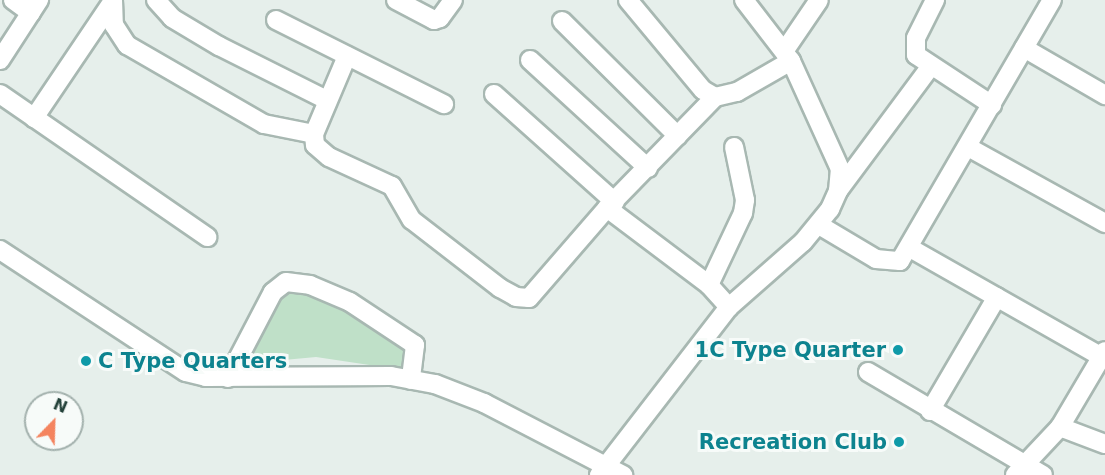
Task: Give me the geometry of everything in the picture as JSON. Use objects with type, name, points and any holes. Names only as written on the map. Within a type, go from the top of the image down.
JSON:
[{"type":"street","points":[[0,60],[35,7],[13,0]]},
{"type":"street","points":[[113,0],[114,26],[127,45],[264,124],[314,134]]},
{"type":"street","points":[[34,118],[113,0]]},
{"type":"street","points":[[156,0],[172,18],[219,46],[327,100]]},
{"type":"street","points":[[396,0],[434,20],[440,18],[453,0]]},
{"type":"street","points":[[628,0],[691,76],[715,97]]},
{"type":"street","points":[[744,0],[788,55],[840,169],[838,191]]},
{"type":"street","points":[[347,56],[314,134],[319,151],[392,186],[412,220],[500,288],[523,300],[534,293],[611,205],[715,97],[737,92],[788,55],[819,0]]},
{"type":"street","points":[[934,0],[914,48],[916,55],[992,105]]},
{"type":"street","points":[[819,225],[876,259],[900,261],[910,248],[1052,0]]},
{"type":"street","points":[[276,21],[444,104]]},
{"type":"street","points":[[562,21],[678,136]]},
{"type":"street","points":[[1024,48],[1105,95]]},
{"type":"street","points":[[530,60],[648,168]]},
{"type":"street","points":[[0,250],[186,372],[228,378],[391,376],[411,380],[484,403],[609,472],[729,306],[819,225],[838,191],[932,66]]},
{"type":"street","points":[[0,94],[207,237]]},
{"type":"street","points":[[494,94],[611,205],[709,285],[729,306]]},
{"type":"street","points":[[709,285],[743,213],[745,201],[734,147]]},
{"type":"street","points":[[968,147],[1105,223]]},
{"type":"street","points":[[910,248],[1103,354],[1060,426],[1020,470]]},
{"type":"street","points":[[228,378],[273,292],[286,282],[310,285],[350,302],[416,345],[411,380]]},
{"type":"street","points":[[930,411],[996,297]]},
{"type":"street","points":[[868,372],[1020,470],[1043,475]]},
{"type":"street","points":[[1060,426],[1105,444]]},
{"type":"green space","points":[[300,289],[348,307],[409,348],[403,370],[316,357],[239,364],[277,291]]},
{"type":"place","name":"1C Type Quarter","points":[[898,350]]},
{"type":"place","name":"C Type Quarters","points":[[86,361]]},
{"type":"place","name":"Recreation Club","points":[[899,442]]}]
